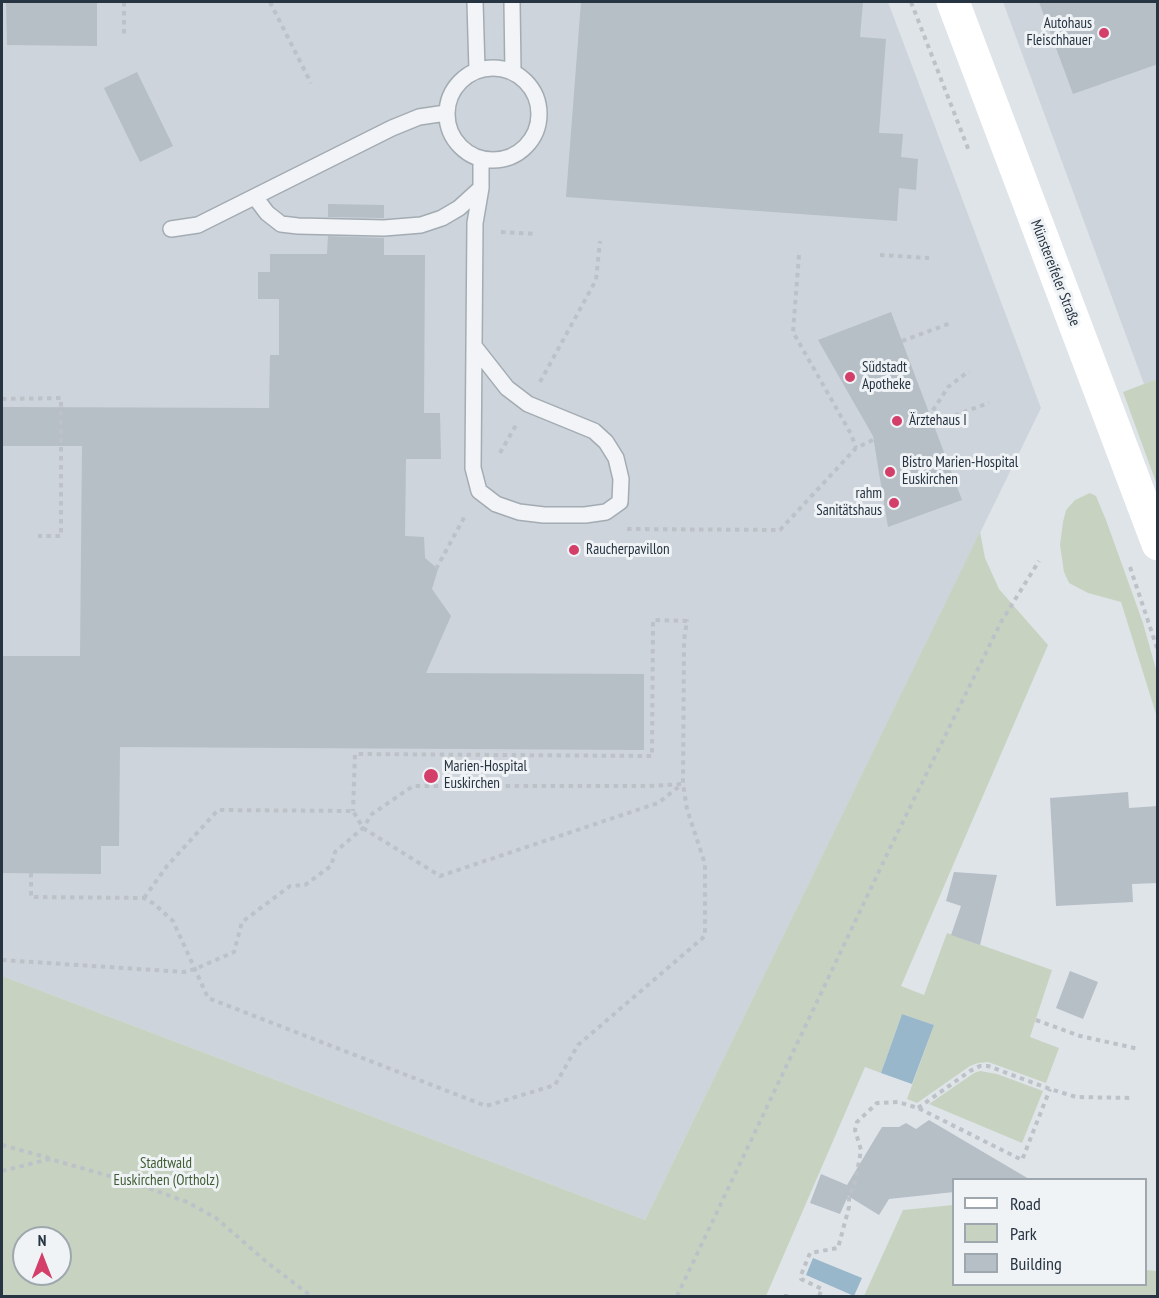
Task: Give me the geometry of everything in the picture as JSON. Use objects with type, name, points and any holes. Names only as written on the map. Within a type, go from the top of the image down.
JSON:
[{"type":"street","name":"Münstereifeler Straße","points":[[953,2],[1158,544]]},
{"type":"lane","points":[[476,2],[477,70]]},
{"type":"lane","points":[[512,2],[513,72]]},
{"type":"lane","points":[[495,67],[513,72],[527,82],[537,99],[539,117],[537,127],[528,144],[512,156],[491,160],[471,155],[456,142],[450,133],[446,113],[447,104],[455,86],[468,74],[477,70],[495,67]]},
{"type":"lane","points":[[171,229],[198,225],[392,128],[419,117],[446,113]]},
{"type":"lane","points":[[474,346],[507,388],[528,404],[594,431],[606,442],[616,458],[621,479],[620,502],[606,512],[544,514],[519,512],[496,504],[479,490],[473,468],[474,346],[475,232],[481,188],[481,159]]},
{"type":"lane","points":[[255,197],[267,213],[281,224],[384,228],[422,225],[442,218],[459,208],[481,188]]},
{"type":"path","points":[[124,2],[124,37]]},
{"type":"path","points":[[270,2],[311,83]]},
{"type":"path","points":[[911,2],[970,153]]},
{"type":"path","points":[[475,232],[536,234]]},
{"type":"path","points":[[799,255],[793,332],[852,434],[856,448]]},
{"type":"path","points":[[880,255],[929,258]]},
{"type":"path","points":[[902,341],[951,323]]},
{"type":"path","points":[[969,371],[948,387],[928,418],[950,417],[989,403]]},
{"type":"path","points":[[2,399],[61,398],[61,536],[38,536]]},
{"type":"path","points":[[622,529],[780,530],[856,448],[875,439]]},
{"type":"path","points":[[677,1296],[896,835],[1001,622],[1039,561]]},
{"type":"path","points":[[31,873],[31,897],[144,898],[153,903],[173,921],[208,998],[486,1106],[555,1085],[578,1045],[705,936],[705,864],[687,809],[683,784],[684,640],[687,621],[653,620],[652,756],[356,754],[353,811],[363,828],[441,876],[658,803],[683,784]]},
{"type":"path","points":[[2,960],[183,972],[195,969],[234,952],[242,922],[290,886],[305,885],[331,866],[334,852],[363,828],[372,814],[413,786],[683,784]]},
{"type":"path","points":[[144,898],[167,866],[218,810],[353,811]]},
{"type":"path","points":[[1036,1020],[1080,1036],[1139,1049]]},
{"type":"path","points":[[918,1108],[980,1066],[988,1066],[1076,1097],[1133,1098]]},
{"type":"path","points":[[819,1296],[822,1289],[801,1279],[801,1275],[810,1253],[838,1248],[861,1150],[855,1130],[857,1122],[877,1103],[898,1102],[918,1108],[1022,1160],[1050,1089]]},
{"type":"path","points":[[2,1145],[137,1184],[187,1202],[216,1218],[268,1264],[311,1296]]},
{"type":"path","points":[[2,1171],[50,1159]]},
{"type":"shaded area","name":"Marien-Hospital Euskirchen","points":[[2,2],[888,2],[1041,408],[645,1220],[2,976]]},
{"type":"shaded area","points":[[1003,2],[1157,2],[1157,379],[1144,384]]},
{"type":"green space","points":[[1158,379],[1157,485],[1123,392]]},
{"type":"green space","points":[[1090,493],[1096,496],[1106,520],[1143,623],[1157,673],[1157,717],[1121,602],[1088,593],[1069,583],[1064,572],[1060,545],[1066,510],[1075,500]]},
{"type":"green space","name":"Stadtwald Euskirchen (Ortholz)","points":[[980,532],[985,558],[999,589],[1048,645],[901,986],[924,995],[947,933],[1052,970],[1030,1037],[1059,1048],[1046,1083],[988,1062],[978,1063],[970,1066],[917,1103],[907,1099],[934,1025],[902,1014],[881,1073],[865,1067],[766,1296],[2,1296],[2,976],[645,1220]]},
{"type":"green space","points":[[980,1071],[997,1074],[1043,1091],[1022,1143],[929,1104]]},
{"type":"green space","points":[[952,1205],[952,1286],[1147,1286],[1147,1270],[1157,1271],[1157,1296],[864,1296],[903,1210]]},
{"type":"water","points":[[902,1014],[934,1025],[912,1084],[881,1073]]},
{"type":"water","points":[[813,1258],[862,1278],[854,1296],[806,1275]]},
{"type":"building","points":[[6,2],[97,2],[97,46],[7,45]]},
{"type":"building","points":[[581,2],[863,2],[860,37],[886,39],[879,133],[903,134],[901,157],[918,159],[916,190],[899,188],[897,221],[566,197]]},
{"type":"building","name":"Autohaus Fleischhauer","points":[[1039,2],[1158,2],[1158,64],[1073,94]]},
{"type":"building","points":[[137,72],[173,146],[140,162],[104,88]]},
{"type":"building","points":[[328,204],[384,205],[384,218],[328,217]]},
{"type":"building","points":[[328,236],[384,238],[384,255],[425,255],[424,413],[440,413],[441,459],[406,459],[405,536],[424,537],[425,558],[438,569],[432,589],[451,616],[426,673],[644,674],[644,750],[120,747],[119,846],[101,846],[101,874],[2,873],[2,656],[80,656],[82,446],[2,446],[2,407],[269,408],[270,355],[279,355],[279,299],[258,299],[258,272],[270,272],[270,254],[327,254]]},
{"type":"building","name":"Ärztehaus I","points":[[891,312],[962,500],[888,527],[873,436],[818,340]]},
{"type":"building","points":[[1128,792],[1129,808],[1158,806],[1158,883],[1132,884],[1133,902],[1056,906],[1050,798]]},
{"type":"building","points":[[954,872],[997,875],[980,945],[951,935],[961,906],[946,901]]},
{"type":"building","points":[[1070,971],[1098,982],[1083,1019],[1056,1008]]},
{"type":"building","points":[[929,1120],[1027,1178],[952,1178],[952,1192],[889,1199],[879,1215],[848,1196],[840,1214],[810,1203],[821,1174],[847,1185],[882,1127],[899,1127],[906,1123],[916,1129]]},
{"type":"place","name":"Autohaus Fleischhauer","points":[[1104,33]]},
{"type":"place","name":"Südstadt Apotheke","points":[[850,377]]},
{"type":"place","name":"Ärztehaus I","points":[[897,421]]},
{"type":"place","name":"Bistro Marien-Hospital Euskirchen","points":[[890,472]]},
{"type":"place","name":"rahm Sanitätshaus","points":[[894,503]]},
{"type":"place","name":"Raucherpavillon","points":[[574,550]]},
{"type":"place","name":"Marien-Hospital Euskirchen","points":[[431,776]]}]
